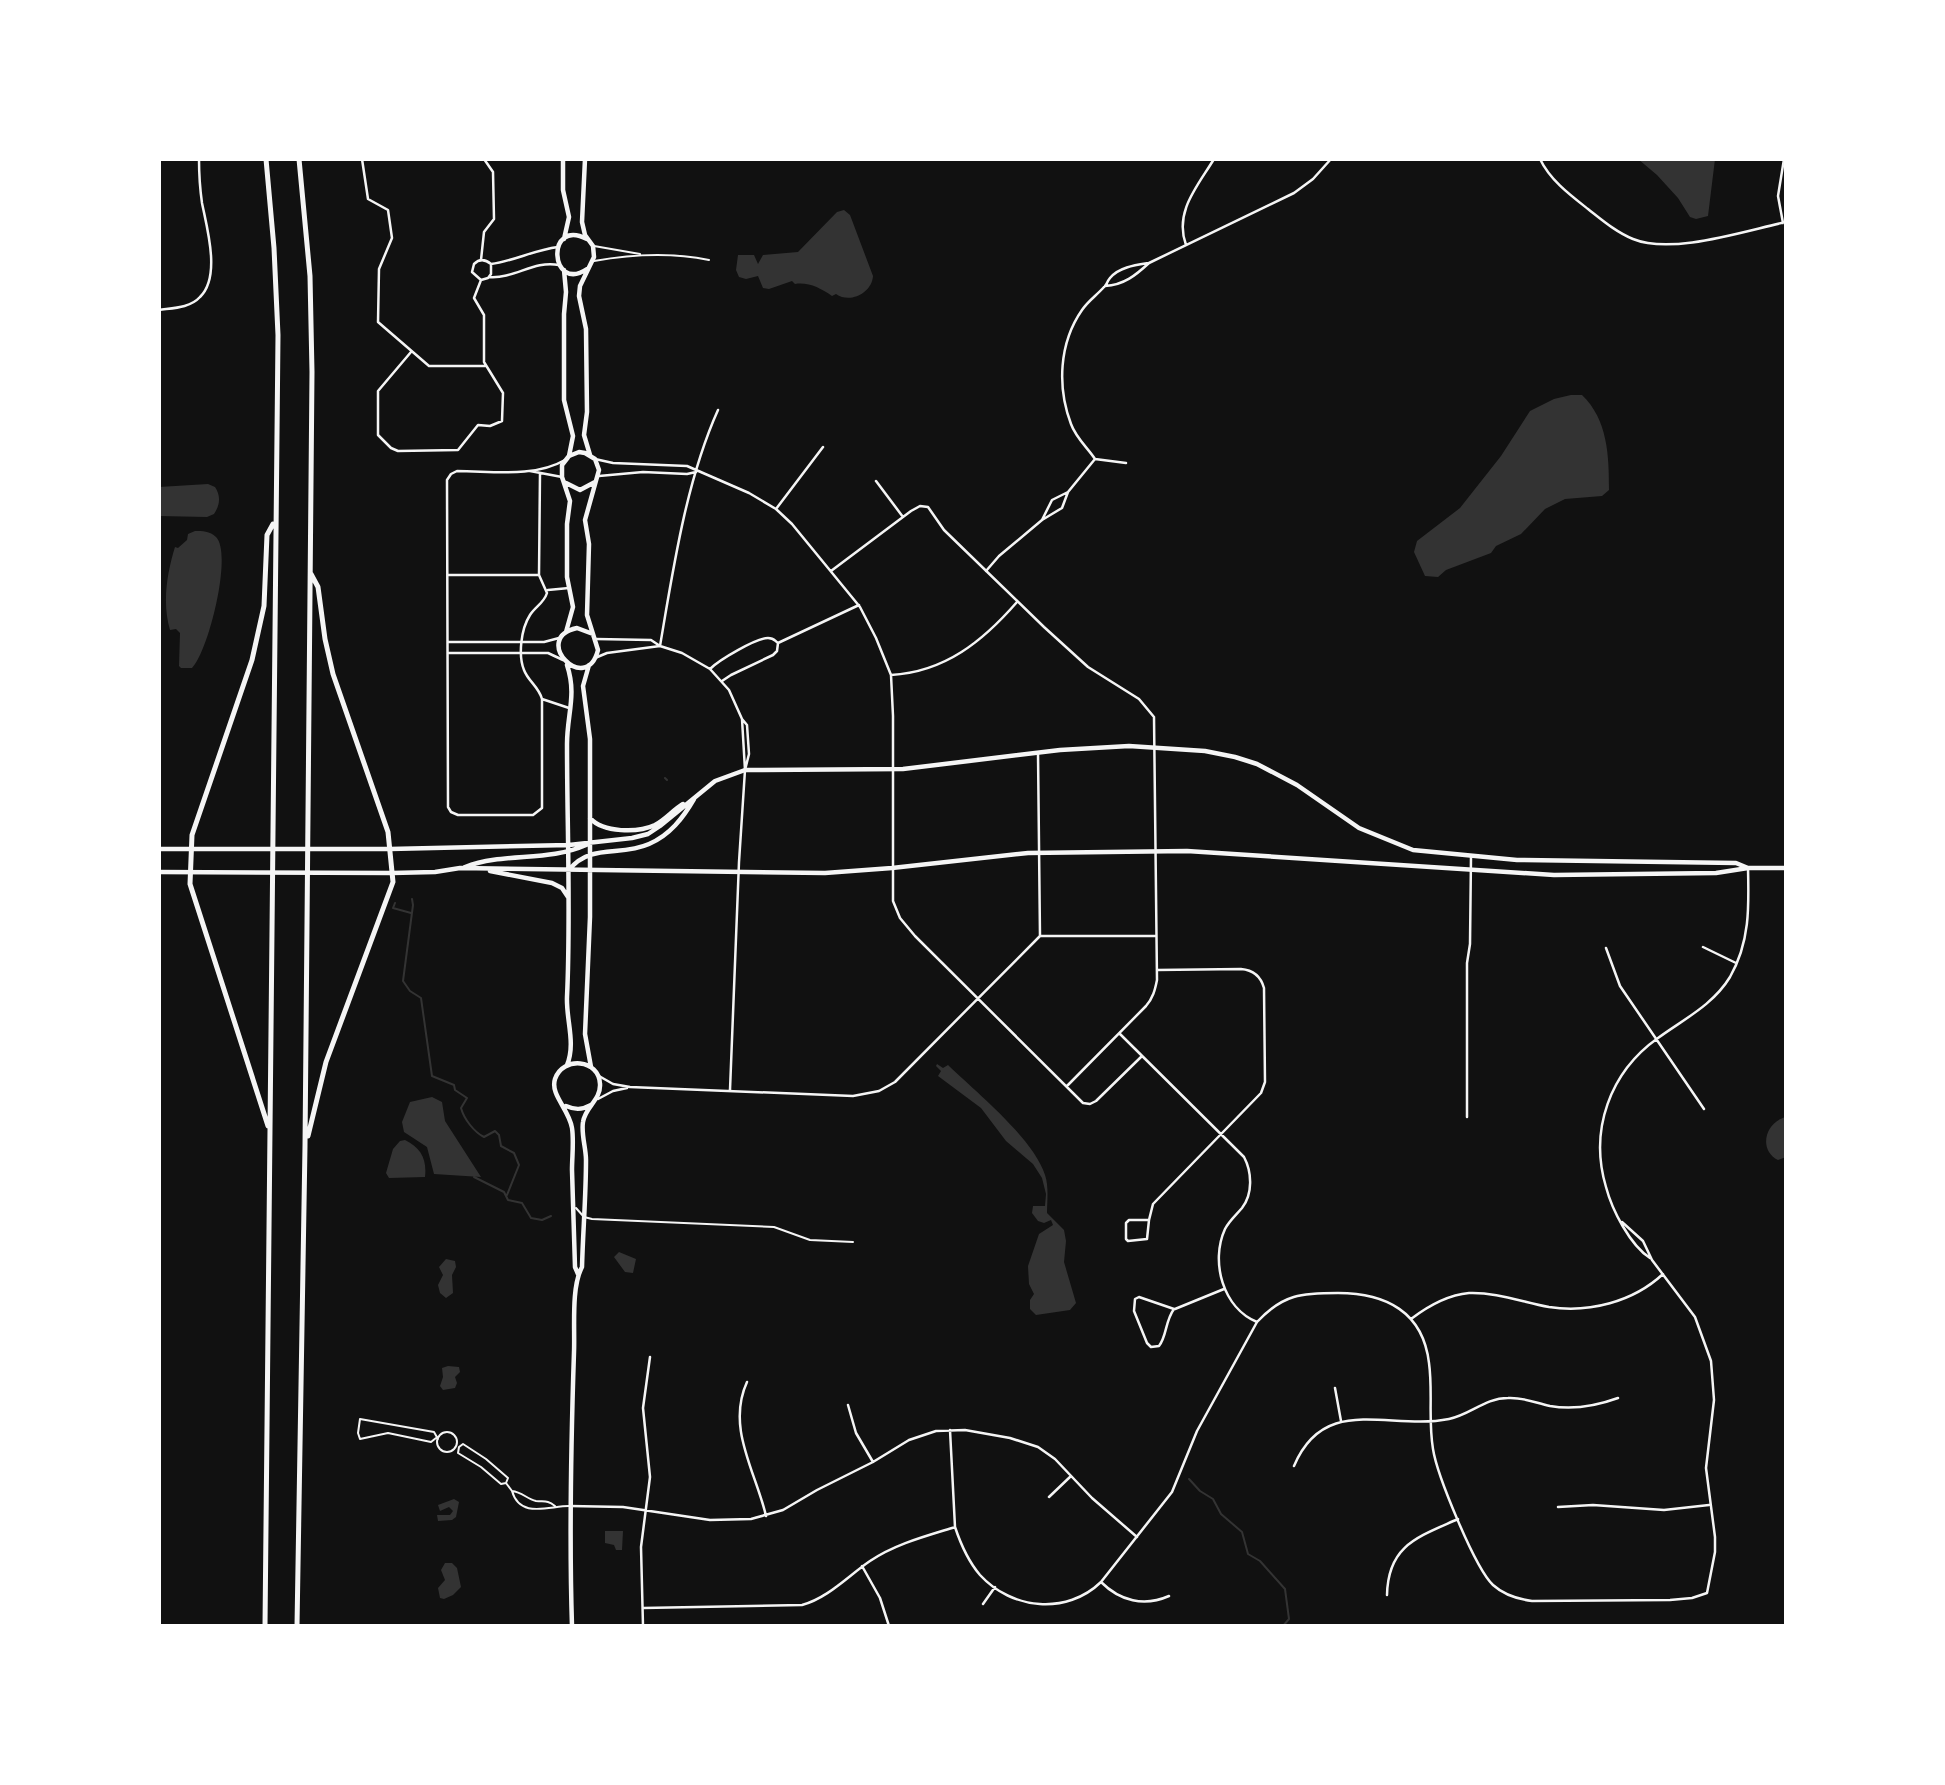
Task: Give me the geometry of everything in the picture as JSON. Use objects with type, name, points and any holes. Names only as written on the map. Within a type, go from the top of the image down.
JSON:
[{"type":"highway","points":[[265,1626],[278,335],[266,159]]},
{"type":"highway","points":[[297,1626],[305,1146],[312,323],[299,159]]},
{"type":"highway","points":[[270,1132],[190,884],[190,850],[192,835],[252,660],[264,606],[267,535],[275,521]]},
{"type":"highway","points":[[305,1146],[326,1062],[393,882],[388,832],[331,665],[318,587],[310,573]]},
{"type":"main road","points":[[563,159],[563,190],[569,217],[564,239],[556,255],[564,270],[578,274],[592,264]]},
{"type":"main road","points":[[585,159],[582,222],[594,252],[592,264],[580,286],[579,296],[586,328],[587,412],[584,435],[599,470],[584,520],[589,544],[587,615],[598,650],[583,686],[590,726],[591,871],[585,1034],[591,1068]]},
{"type":"main road","points":[[564,239],[579,236],[591,244]]},
{"type":"main road","points":[[564,270],[564,400],[573,436],[564,479],[570,501],[566,533],[569,588],[573,607],[559,648],[572,681],[567,742],[569,898],[566,1013],[572,1055],[556,1076],[554,1085],[555,1094],[564,1105],[572,1133],[575,1267],[578,1274],[570,1506],[572,1626]]},
{"type":"main road","points":[[567,458],[579,452],[593,457]]},
{"type":"main road","points":[[564,479],[569,486],[580,490],[591,486],[597,479]]},
{"type":"main road","points":[[564,634],[577,628],[594,636]]},
{"type":"main road","points":[[565,662],[579,667],[590,664]]},
{"type":"main road","points":[[159,849],[390,849],[590,844],[648,834],[721,777],[745,770],[894,769],[1090,747],[1205,751],[1257,764],[1297,785],[1359,828],[1413,850],[1471,857],[1589,862],[1736,863],[1748,868]]},
{"type":"main road","points":[[569,870],[583,856],[629,850],[659,839],[682,818],[697,794]]},
{"type":"main road","points":[[590,818],[603,827],[639,829],[657,824],[690,800]]},
{"type":"main road","points":[[159,872],[435,872],[481,861],[569,852],[590,844]]},
{"type":"main road","points":[[460,868],[825,873],[1038,853],[1155,851],[1200,851],[1554,875],[1716,873],[1748,868],[1786,867]]},
{"type":"main road","points":[[475,869],[552,883],[562,888],[569,898]]},
{"type":"main road","points":[[567,1065],[578,1063],[591,1068],[600,1087],[583,1121],[586,1158],[582,1267],[578,1274]]},
{"type":"main road","points":[[564,1105],[584,1109],[594,1102]]},
{"type":"street","points":[[159,310],[188,305],[200,298],[210,278],[208,222],[202,204],[199,159]]},
{"type":"street","points":[[362,159],[368,199],[388,210],[392,238],[379,269],[378,322],[429,366],[486,366]]},
{"type":"street","points":[[481,260],[484,232],[494,219],[493,172],[484,159]]},
{"type":"street","points":[[1186,245],[1182,233],[1185,206],[1214,159]]},
{"type":"street","points":[[1126,463],[1095,459],[1072,427],[1063,388],[1062,367],[1064,351],[1074,323],[1083,308],[1116,273],[1131,266],[1149,263],[1294,193],[1313,179],[1331,159]]},
{"type":"street","points":[[1540,159],[1555,181],[1614,229],[1633,239],[1652,244],[1674,245],[1784,222],[1778,196],[1784,159]]},
{"type":"street","points":[[481,260],[491,264],[509,261],[558,247]]},
{"type":"street","points":[[481,260],[474,264],[472,270],[475,277],[481,280],[509,276],[535,265],[559,265]]},
{"type":"street","points":[[1105,286],[1114,286],[1135,277],[1149,263]]},
{"type":"street","points":[[489,277],[491,264]]},
{"type":"street","points":[[411,352],[378,391],[378,435],[390,448],[398,451],[458,450],[478,425],[490,426],[502,421],[503,393],[484,362],[484,315],[474,298],[481,280]]},
{"type":"street","points":[[660,646],[683,523],[696,472],[718,410]]},
{"type":"street","points":[[776,509],[823,447]]},
{"type":"street","points":[[593,457],[627,464],[687,466],[696,472],[736,486],[776,509],[803,536],[859,605],[891,676],[894,769],[893,901],[900,918],[920,942],[1083,1103],[1094,1103],[1142,1056]]},
{"type":"street","points":[[540,473],[540,575],[547,590],[544,600],[533,610],[523,628],[522,643],[524,671],[540,691],[542,699],[542,808],[539,813],[533,815],[458,816],[448,807],[449,476],[457,471],[527,471],[548,468],[567,458]]},
{"type":"street","points":[[986,571],[999,556],[1042,520],[1062,508],[1068,492],[1095,459]]},
{"type":"street","points":[[527,471],[564,479]]},
{"type":"street","points":[[597,479],[643,472],[696,472]]},
{"type":"street","points":[[876,481],[903,517]]},
{"type":"street","points":[[1042,520],[1052,500],[1068,492]]},
{"type":"street","points":[[831,571],[903,517],[920,506],[928,507],[944,530],[1017,602],[1088,667],[1127,691],[1147,708],[1154,718],[1157,970],[1153,998],[1066,1086]]},
{"type":"street","points":[[447,575],[540,575]]},
{"type":"street","points":[[547,590],[569,588]]},
{"type":"street","points":[[891,676],[913,673],[950,660],[976,643],[1017,602]]},
{"type":"street","points":[[778,643],[859,605]]},
{"type":"street","points":[[448,642],[522,643],[551,641],[564,634]]},
{"type":"street","points":[[594,636],[651,640],[682,653],[710,669],[722,681],[732,695],[742,719],[745,770],[738,873],[730,1090]]},
{"type":"street","points":[[710,669],[723,658],[765,638],[774,639],[778,643]]},
{"type":"street","points":[[722,681],[774,655],[778,643]]},
{"type":"street","points":[[595,658],[607,653],[660,646]]},
{"type":"street","points":[[448,653],[548,653],[565,662]]},
{"type":"street","points":[[542,699],[571,709]]},
{"type":"street","points":[[1038,753],[1040,936]]},
{"type":"street","points":[[1467,1117],[1467,963],[1470,944],[1471,857]]},
{"type":"street","points":[[950,1430],[955,1527],[966,1555],[982,1577],[995,1587],[1024,1601],[1055,1604],[1078,1600],[1101,1582],[1172,1492],[1197,1431],[1257,1322],[1279,1302],[1310,1293],[1369,1295],[1393,1304],[1412,1319],[1423,1340],[1430,1364],[1430,1421],[1435,1462],[1458,1519],[1486,1576],[1501,1591],[1521,1600],[1670,1600],[1692,1598],[1707,1592],[1715,1552],[1706,1468],[1714,1400],[1711,1361],[1695,1317],[1652,1260],[1634,1243],[1614,1209],[1603,1178],[1600,1155],[1602,1121],[1610,1094],[1618,1079],[1633,1059],[1658,1038],[1705,1006],[1724,985],[1736,963],[1748,925],[1748,868]]},
{"type":"street","points":[[596,1074],[613,1084],[630,1087],[853,1096],[879,1091],[895,1083],[1040,936],[1156,936]]},
{"type":"street","points":[[1703,947],[1736,963]]},
{"type":"street","points":[[1606,948],[1620,986],[1704,1109]]},
{"type":"street","points":[[1149,1220],[1129,1220],[1126,1223],[1126,1239],[1147,1239],[1153,1204],[1264,1088],[1264,988],[1259,977],[1241,969],[1157,970]]},
{"type":"street","points":[[1120,1034],[1244,1157],[1250,1172],[1247,1200],[1228,1223],[1221,1241],[1221,1271],[1224,1289],[1236,1308],[1248,1319],[1257,1322]]},
{"type":"street","points":[[594,1102],[613,1091],[630,1087]]},
{"type":"street","points":[[1622,1222],[1643,1241],[1652,1260]]},
{"type":"street","points":[[1412,1319],[1443,1300],[1468,1293],[1495,1295],[1550,1307],[1583,1308],[1600,1305],[1637,1293],[1663,1274]]},
{"type":"street","points":[[1174,1309],[1145,1298],[1135,1299],[1134,1311],[1151,1347],[1162,1343],[1165,1326],[1174,1309],[1224,1289]]},
{"type":"street","points":[[643,1626],[641,1547],[650,1462],[643,1408],[650,1357]]},
{"type":"street","points":[[747,1382],[741,1402],[741,1440],[762,1494],[766,1516]]},
{"type":"street","points":[[1335,1388],[1341,1421]]},
{"type":"street","points":[[1294,1466],[1308,1440],[1324,1428],[1341,1421],[1453,1419],[1498,1398],[1520,1398],[1564,1408],[1598,1404],[1618,1398]]},
{"type":"street","points":[[848,1405],[856,1433],[873,1462]]},
{"type":"street","points":[[570,1506],[645,1510],[710,1520],[766,1516],[783,1510],[909,1440],[936,1431],[965,1430],[1025,1441],[1055,1459],[1092,1499],[1137,1537]]},
{"type":"street","points":[[1049,1497],[1071,1476]]},
{"type":"street","points":[[1558,1507],[1593,1505],[1664,1510],[1709,1505]]},
{"type":"street","points":[[1387,1595],[1391,1566],[1403,1549],[1421,1536],[1458,1519]]},
{"type":"street","points":[[643,1608],[802,1605],[820,1598],[862,1566],[909,1542],[955,1527]]},
{"type":"street","points":[[862,1566],[880,1598],[889,1626]]},
{"type":"street","points":[[1101,1582],[1125,1599],[1151,1601],[1169,1596]]},
{"type":"street","points":[[983,1604],[995,1587]]},
{"type":"lane","points":[[591,244],[609,251],[641,255],[679,254],[709,260]]},
{"type":"lane","points":[[592,264],[641,255]]},
{"type":"lane","points":[[573,1204],[584,1217],[774,1227],[810,1240],[853,1242]]},
{"type":"lane","points":[[506,1483],[501,1484],[458,1453],[457,1447],[456,1437],[451,1434],[442,1434],[437,1439],[431,1442],[388,1433],[360,1439],[360,1419],[434,1433],[437,1439],[438,1446],[442,1451],[448,1452],[457,1447],[463,1444],[508,1478],[506,1483]]},
{"type":"lane","points":[[506,1483],[514,1498],[533,1510],[570,1506]]},
{"type":"lane","points":[[512,1491],[521,1492],[537,1501],[548,1500],[555,1506]]},
{"type":"shaded area","points":[[1638,159],[1715,159],[1708,216],[1696,219],[1690,217],[1678,198]]},
{"type":"shaded area","points":[[844,210],[850,215],[873,276],[865,292],[848,298],[836,294],[832,296],[814,286],[795,284],[792,281],[769,289],[763,288],[758,276],[746,279],[739,277],[736,270],[738,255],[754,255],[758,264],[763,255],[798,252],[837,212]]},
{"type":"shaded area","points":[[1582,395],[1591,405],[1602,427],[1607,452],[1609,490],[1602,496],[1565,499],[1545,509],[1521,534],[1496,546],[1491,553],[1446,570],[1438,577],[1425,576],[1414,552],[1417,541],[1460,508],[1501,456],[1530,411],[1554,399]]},
{"type":"shaded area","points":[[208,484],[215,487],[219,497],[214,514],[207,517],[159,516],[159,487]]},
{"type":"shaded area","points":[[195,531],[209,532],[216,537],[221,547],[222,563],[216,603],[205,644],[192,668],[181,668],[180,633],[176,629],[170,630],[166,588],[175,547],[178,548],[187,540],[188,534]]},
{"type":"shaded area","points":[[937,1064],[943,1068],[948,1065],[988,1102],[1017,1131],[1039,1161],[1047,1184],[1047,1213],[1064,1230],[1064,1262],[1076,1303],[1070,1310],[1036,1315],[1030,1309],[1030,1300],[1034,1294],[1029,1284],[1028,1266],[1039,1234],[1053,1225],[1051,1220],[1044,1223],[1038,1221],[1032,1213],[1033,1206],[1045,1206],[1046,1194],[1042,1178],[1033,1164],[1006,1141],[981,1108],[938,1076],[941,1071]]},
{"type":"shaded area","points":[[432,1097],[442,1102],[445,1121],[481,1177],[434,1174],[427,1147],[404,1132],[402,1122],[410,1102]]},
{"type":"shaded area","points":[[1786,1117],[1786,1157],[1778,1160],[1768,1150],[1767,1137],[1773,1124]]},
{"type":"shaded area","points":[[405,1140],[422,1155],[425,1177],[389,1178],[386,1173],[393,1149],[400,1141]]},
{"type":"shaded area","points":[[619,1252],[636,1259],[633,1273],[625,1272],[614,1257]]},
{"type":"shaded area","points":[[446,1259],[455,1261],[456,1267],[452,1275],[453,1293],[446,1298],[440,1293],[438,1285],[443,1275],[439,1267]]},
{"type":"shaded area","points":[[459,1367],[460,1372],[455,1377],[455,1388],[443,1390],[440,1386],[442,1368]]},
{"type":"shaded area","points":[[454,1499],[459,1502],[456,1517],[438,1521],[437,1515],[450,1515],[453,1511],[449,1507],[440,1511],[438,1505]]},
{"type":"shaded area","points":[[605,1531],[623,1531],[622,1550],[616,1550],[614,1545],[605,1543]]},
{"type":"shaded area","points":[[445,1563],[452,1563],[457,1568],[461,1587],[444,1599],[440,1598],[438,1588],[445,1580],[441,1570]]},
{"type":"waterway","points":[[412,899],[403,981],[410,991],[421,998],[432,1076],[454,1085],[455,1090],[467,1098],[461,1108],[467,1121],[477,1132],[484,1137],[495,1131],[499,1135],[501,1146],[514,1153],[519,1165],[507,1195]]},
{"type":"waterway","points":[[395,903],[393,908],[411,913]]},
{"type":"waterway","points":[[474,1177],[504,1192],[508,1200],[522,1203],[531,1218],[542,1220],[551,1216]]},
{"type":"waterway","points":[[1189,1479],[1200,1491],[1213,1499],[1221,1514],[1242,1532],[1248,1554],[1260,1561],[1285,1589],[1289,1619],[1283,1626]]}]
